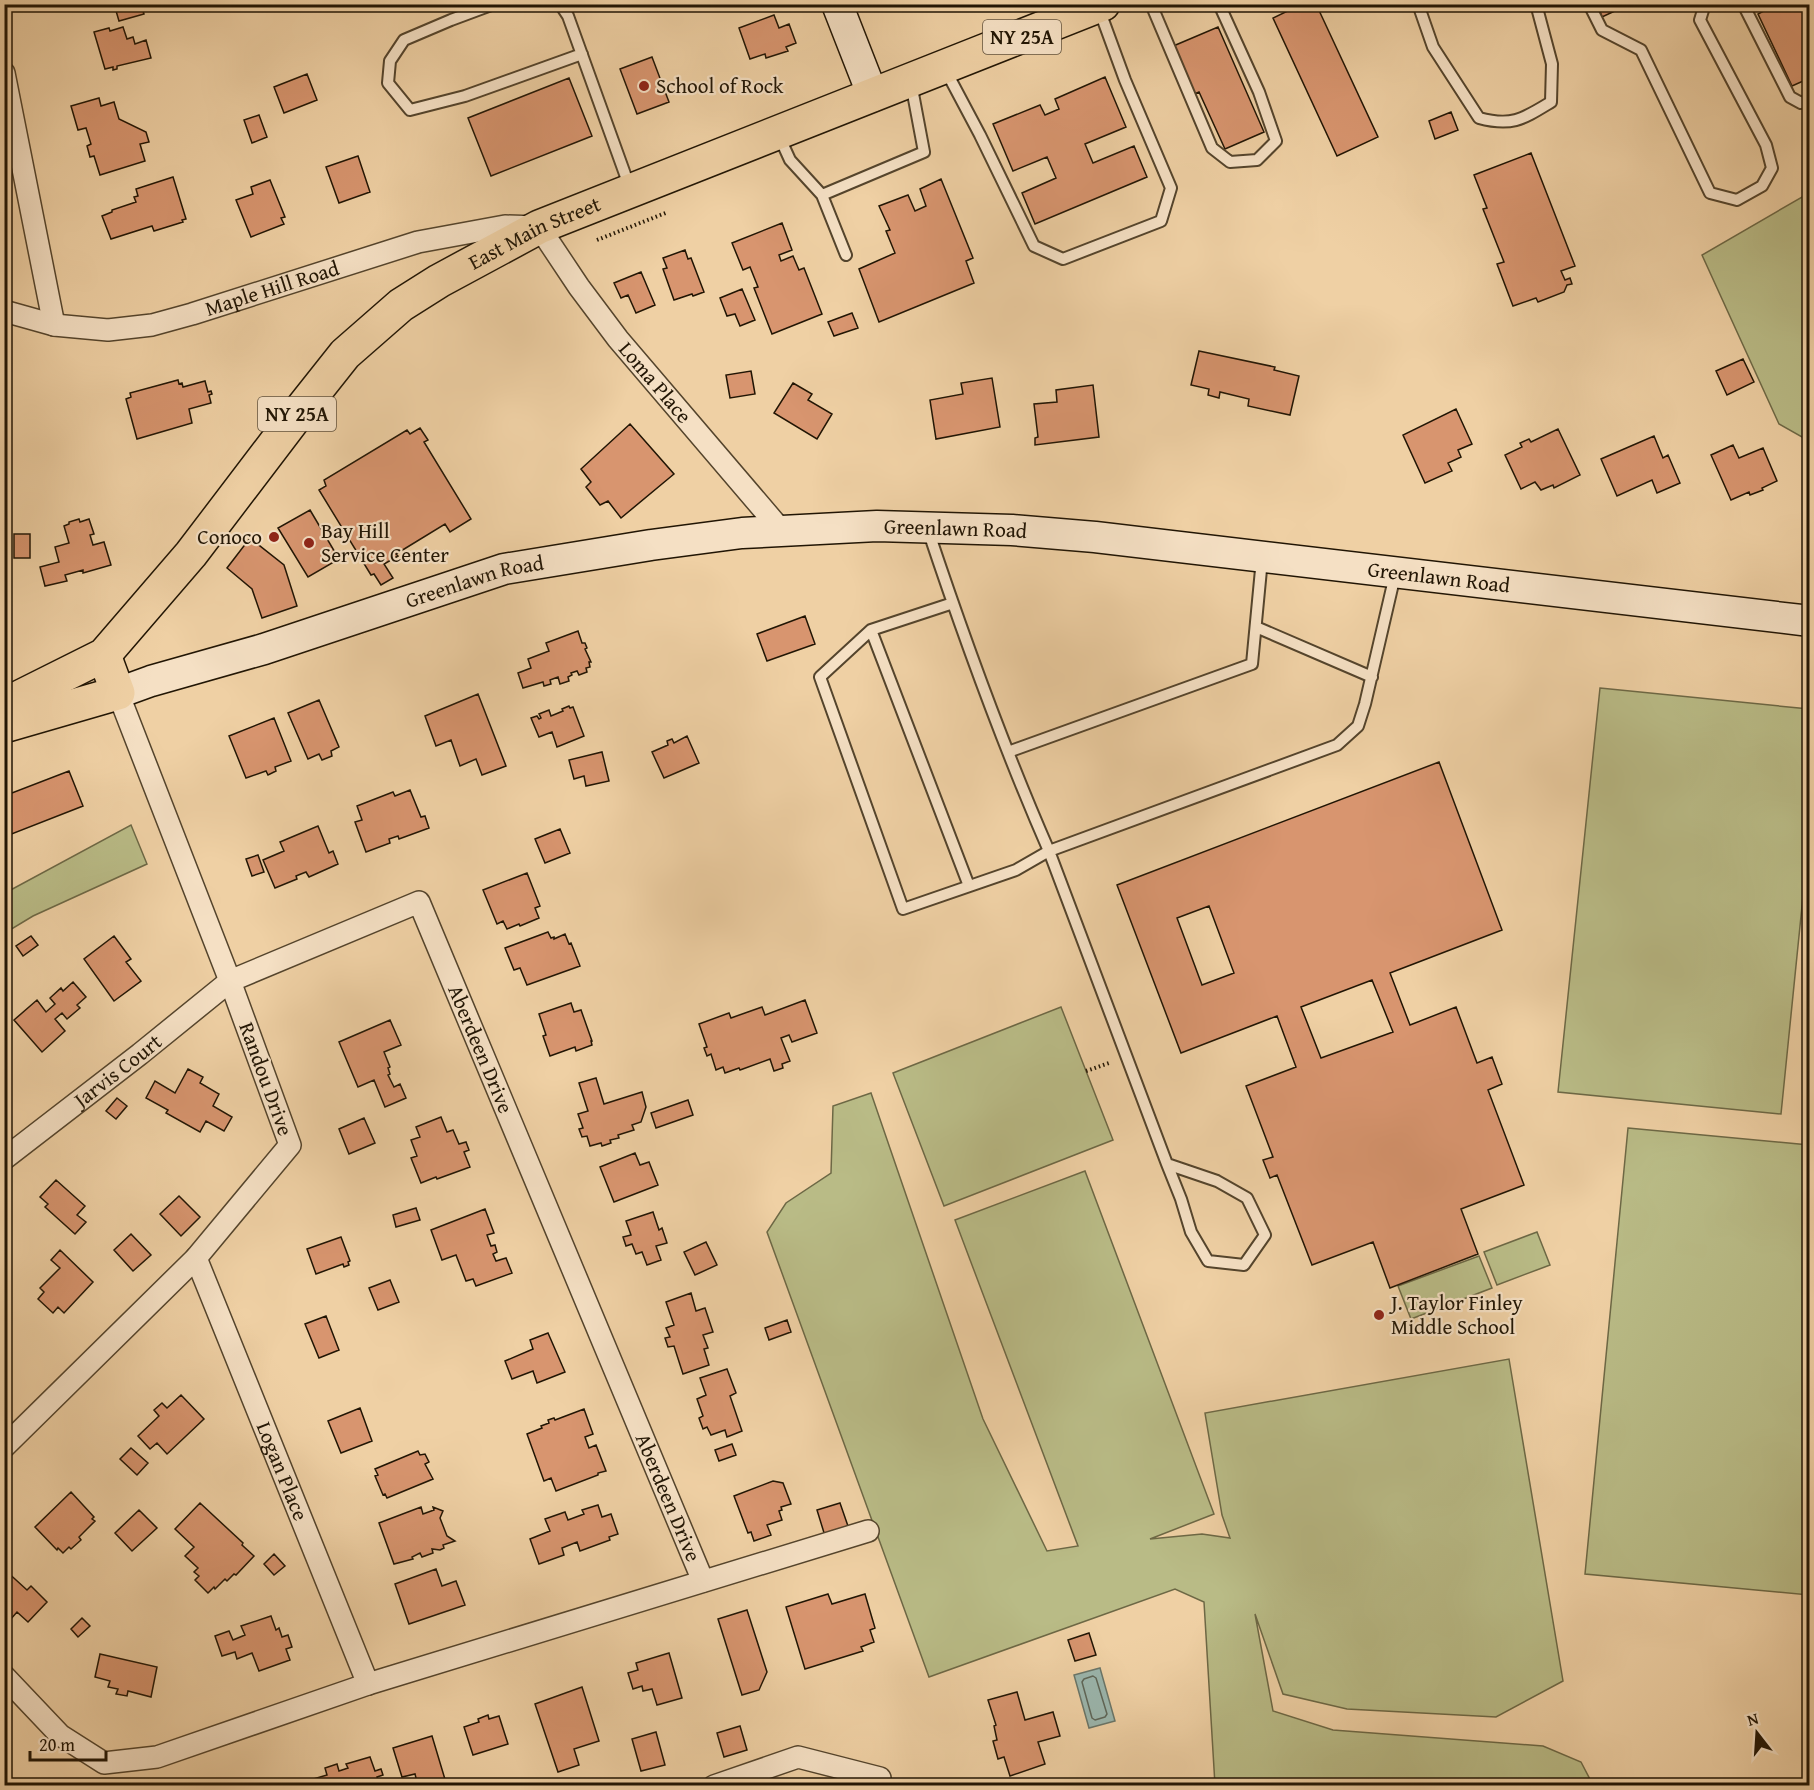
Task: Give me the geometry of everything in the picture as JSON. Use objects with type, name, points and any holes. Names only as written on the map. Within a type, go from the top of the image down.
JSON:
[{"type":"main road","points":[[837,4],[873,96]]},
{"type":"main road","name":"East Main Street","points":[[4,705],[104,654],[191,554],[345,354],[401,305],[439,280],[538,227],[1101,5]]},
{"type":"main road","name":"Greenlawn Road","points":[[118,693],[151,681],[264,649],[504,569],[651,545],[781,530],[878,526],[1012,530],[1071,535],[1809,621]]},
{"type":"main road","points":[[4,726],[118,693],[104,654]]},
{"type":"street","points":[[4,73],[54,325]]},
{"type":"street","name":"Maple Hill Road","points":[[4,311],[54,325],[108,330],[152,325],[418,242],[505,226],[538,227]]},
{"type":"street","name":"Loma Place","points":[[538,227],[618,339],[781,530]]},
{"type":"street","name":"Randou Drive","points":[[4,1447],[196,1258],[290,1144],[230,981],[118,693]]},
{"type":"street","name":"Aberdeen Drive","points":[[4,1676],[60,1734],[104,1763],[157,1757],[368,1684],[704,1581],[419,902],[230,981]]},
{"type":"street","name":"Jarvis Court","points":[[4,1159],[230,981]]},
{"type":"street","name":"Logan Place","points":[[196,1258],[368,1684]]},
{"type":"street","points":[[704,1581],[868,1531]]},
{"type":"street","points":[[714,1785],[798,1757],[879,1778]]},
{"type":"lane","points":[[494,4],[404,40],[390,62],[388,83],[410,110],[465,96],[582,54]]},
{"type":"lane","points":[[560,4],[568,16],[632,191]]},
{"type":"lane","points":[[1151,4],[1212,148],[1230,162],[1257,160],[1276,141],[1259,92],[1219,4]]},
{"type":"lane","points":[[1418,4],[1433,47],[1472,108],[1479,118],[1495,122],[1523,119],[1551,102],[1552,64],[1536,4]]},
{"type":"lane","points":[[1589,4],[1602,30],[1641,50],[1710,193],[1737,200],[1762,186],[1772,168],[1766,145],[1700,20],[1705,4]]},
{"type":"lane","points":[[1743,4],[1790,97],[1801,103],[1809,99]]},
{"type":"lane","points":[[945,68],[1034,246],[1064,259],[1161,221],[1171,188],[1125,80],[1101,5]]},
{"type":"lane","points":[[822,195],[924,152],[911,81]]},
{"type":"lane","points":[[778,133],[790,160],[822,195],[846,255]]},
{"type":"lane","points":[[927,527],[1020,786],[1049,851],[1167,1164],[1181,1199],[1191,1232],[1208,1261],[1244,1265],[1265,1235],[1247,1198],[1217,1181],[1167,1164]]},
{"type":"lane","points":[[1008,752],[1252,664],[1262,556]]},
{"type":"lane","points":[[953,603],[871,630],[820,677],[903,909],[1016,870],[1049,851],[1337,745],[1358,726],[1372,677],[1395,572]]},
{"type":"lane","points":[[1256,627],[1372,677]]},
{"type":"lane","points":[[871,630],[969,886]]},
{"type":"path","points":[[597,240],[668,212]]},
{"type":"path","points":[[1086,1071],[1109,1063]]},
{"type":"green space","points":[[1809,193],[1809,441],[1779,424],[1702,255]]},
{"type":"green space","points":[[1600,688],[1809,709],[1809,837],[1781,1114],[1558,1092]]},
{"type":"green space","points":[[131,825],[147,864],[33,916],[5,933],[5,893]]},
{"type":"green space","points":[[1061,1007],[1113,1140],[944,1206],[893,1073]]},
{"type":"green space","points":[[871,1093],[983,1419],[1047,1551],[1078,1546],[955,1220],[1085,1171],[1214,1514],[1150,1539],[1202,1534],[1230,1538],[1222,1515],[1205,1413],[1509,1359],[1563,1681],[1496,1717],[1347,1709],[1283,1694],[1255,1614],[1273,1711],[1333,1730],[1543,1746],[1581,1762],[1593,1785],[1215,1785],[1204,1602],[1175,1589],[929,1677],[767,1232],[786,1203],[831,1173],[833,1106]]},
{"type":"green space","points":[[1628,1128],[1809,1145],[1809,1595],[1585,1574]]},
{"type":"green space","points":[[1537,1232],[1550,1265],[1497,1285],[1484,1252]]},
{"type":"green space","points":[[1479,1256],[1492,1288],[1411,1319],[1398,1286]]},
{"type":"water","points":[[1100,1668],[1115,1721],[1089,1728],[1074,1675]]},
{"type":"building","points":[[114,4],[141,4],[144,14],[119,21]]},
{"type":"building","points":[[1302,4],[1316,4],[1378,137],[1337,156],[1273,18]]},
{"type":"building","points":[[1597,4],[1630,4],[1602,17]]},
{"type":"building","points":[[1777,4],[1810,4],[1810,78],[1792,86],[1758,14]]},
{"type":"building","points":[[774,15],[779,28],[789,24],[796,43],[786,47],[788,51],[766,58],[765,54],[750,59],[739,28]]},
{"type":"building","points":[[123,27],[127,39],[133,37],[135,44],[146,40],[151,58],[117,66],[117,69],[113,70],[113,67],[105,69],[94,32]]},
{"type":"building","points":[[1218,27],[1264,132],[1225,149],[1199,92],[1192,95],[1171,47]]},
{"type":"building","name":"School of Rock","points":[[652,57],[669,102],[637,114],[620,69]]},
{"type":"building","points":[[307,74],[317,100],[284,113],[274,87]]},
{"type":"building","points":[[1105,77],[1126,127],[1085,144],[1093,163],[1134,146],[1147,177],[1035,224],[1022,193],[1056,178],[1047,157],[1013,171],[993,124],[1040,105],[1045,115],[1059,109],[1055,99]]},
{"type":"building","points":[[569,78],[592,136],[491,176],[468,118]]},
{"type":"building","points":[[99,98],[101,106],[114,102],[119,119],[146,132],[149,142],[140,144],[145,161],[100,175],[94,156],[90,157],[87,146],[91,144],[86,128],[78,130],[71,106]]},
{"type":"building","points":[[1451,112],[1458,130],[1435,139],[1429,121]]},
{"type":"building","points":[[259,115],[267,137],[252,143],[244,120]]},
{"type":"building","points":[[1531,153],[1575,266],[1561,271],[1565,280],[1570,278],[1572,284],[1567,285],[1564,292],[1538,302],[1536,298],[1513,306],[1497,264],[1504,262],[1483,209],[1487,208],[1474,175]]},
{"type":"building","points":[[358,156],[370,192],[339,203],[326,167]]},
{"type":"building","points":[[173,177],[186,219],[182,220],[183,222],[154,231],[152,226],[111,239],[102,216],[136,202],[134,197],[138,196],[136,189]]},
{"type":"building","points":[[941,179],[973,258],[966,261],[974,283],[879,322],[859,269],[895,253],[886,231],[890,230],[879,206],[908,195],[915,211],[926,206],[920,189]]},
{"type":"building","points":[[270,180],[285,217],[281,218],[284,224],[251,237],[236,200],[253,194],[251,187]]},
{"type":"building","points":[[782,223],[792,250],[779,255],[781,261],[793,256],[799,270],[804,268],[822,314],[772,334],[754,288],[758,287],[750,267],[743,270],[732,243]]},
{"type":"building","points":[[685,250],[688,259],[691,258],[704,292],[674,300],[663,269],[667,268],[663,258]]},
{"type":"building","points":[[641,272],[655,305],[636,313],[628,295],[621,298],[614,283]]},
{"type":"building","points":[[742,289],[755,320],[740,326],[735,314],[727,316],[720,298]]},
{"type":"building","points":[[852,313],[858,328],[834,336],[828,322]]},
{"type":"building","points":[[1199,351],[1275,367],[1274,370],[1299,376],[1290,415],[1248,406],[1249,399],[1220,392],[1219,398],[1208,395],[1209,389],[1191,385]]},
{"type":"building","points":[[1743,359],[1754,382],[1727,395],[1716,371]]},
{"type":"building","points":[[751,371],[755,394],[730,398],[726,375]]},
{"type":"building","points":[[992,378],[1000,427],[936,439],[930,400],[963,394],[961,383]]},
{"type":"building","points":[[178,380],[183,387],[205,381],[208,392],[211,391],[212,394],[209,395],[211,403],[189,409],[192,423],[137,439],[126,399],[131,397],[130,393]]},
{"type":"building","points":[[793,383],[812,394],[808,400],[832,414],[817,439],[774,413]]},
{"type":"building","points":[[1093,385],[1099,437],[1035,445],[1035,438],[1038,437],[1034,404],[1057,402],[1056,390]]},
{"type":"building","points":[[1456,409],[1472,444],[1458,450],[1461,457],[1448,463],[1452,471],[1425,483],[1403,435]]},
{"type":"building","points":[[630,424],[674,474],[621,518],[608,501],[600,505],[586,487],[591,482],[581,469]]},
{"type":"building","points":[[420,428],[428,440],[424,442],[471,519],[450,532],[445,524],[396,554],[398,556],[384,564],[393,578],[381,585],[374,574],[371,575],[319,490],[326,486],[324,480],[407,430],[410,434]]},
{"type":"building","points":[[1558,429],[1580,475],[1554,488],[1553,485],[1541,490],[1535,482],[1521,489],[1505,455],[1522,447],[1520,443],[1529,439],[1531,442]]},
{"type":"building","points":[[1654,436],[1663,458],[1668,455],[1680,483],[1657,493],[1652,480],[1617,496],[1601,459]]},
{"type":"building","points":[[1733,445],[1739,458],[1763,448],[1777,481],[1762,488],[1763,490],[1750,495],[1749,492],[1731,500],[1711,455]]},
{"type":"building","name":"Bay Hill Service Center","points":[[310,510],[339,559],[308,577],[278,528]]},
{"type":"building","points":[[79,519],[80,522],[89,519],[94,534],[90,535],[93,545],[104,542],[111,565],[83,573],[83,570],[65,575],[67,581],[45,586],[40,567],[59,562],[55,547],[69,543],[64,526]]},
{"type":"building","points":[[14,534],[30,534],[30,558],[14,558]]},
{"type":"building","points":[[250,538],[284,565],[297,606],[262,618],[252,589],[227,568]]},
{"type":"building","points":[[805,616],[815,644],[767,661],[757,634]]},
{"type":"building","points":[[578,631],[582,643],[585,643],[587,648],[585,649],[591,662],[589,662],[590,667],[586,668],[587,672],[579,675],[577,671],[571,673],[572,675],[568,677],[569,681],[560,684],[558,677],[550,680],[551,684],[544,686],[543,682],[523,688],[518,673],[531,668],[528,659],[549,651],[546,643]]},
{"type":"building","points":[[478,694],[506,766],[482,775],[476,759],[460,766],[451,740],[436,746],[425,716]]},
{"type":"building","points":[[319,700],[339,747],[331,751],[332,756],[322,760],[319,754],[308,759],[288,713]]},
{"type":"building","points":[[569,706],[573,707],[584,736],[557,747],[552,732],[539,737],[531,718],[537,716],[539,719],[541,718],[539,714],[549,710],[551,716]]},
{"type":"building","points":[[274,718],[291,761],[275,767],[276,771],[268,775],[266,771],[246,778],[229,736]]},
{"type":"building","points":[[687,736],[699,763],[664,778],[652,752],[668,745],[667,741],[672,739],[674,743]]},
{"type":"building","points":[[602,752],[609,781],[586,786],[584,776],[574,779],[569,760]]},
{"type":"building","points":[[1439,762],[1502,930],[1390,973],[1410,1025],[1456,1007],[1477,1063],[1492,1057],[1502,1084],[1488,1090],[1524,1185],[1461,1209],[1478,1254],[1390,1288],[1373,1242],[1312,1265],[1277,1175],[1270,1178],[1263,1160],[1273,1157],[1246,1086],[1296,1067],[1277,1016],[1181,1053],[1117,885]],"holes":[[[1209,906],[1234,973],[1202,985],[1177,918]],[[1372,980],[1393,1032],[1321,1058],[1301,1007]]]},
{"type":"building","points":[[69,771],[83,806],[4,837],[4,796]]},
{"type":"building","points":[[410,790],[421,817],[425,816],[429,828],[399,839],[398,836],[389,839],[390,843],[366,852],[355,822],[362,820],[357,806],[393,792],[395,796]]},
{"type":"building","points":[[318,826],[329,853],[333,851],[338,864],[309,877],[306,872],[296,876],[297,879],[275,888],[263,860],[284,851],[280,842]]},
{"type":"building","points":[[560,829],[570,853],[545,863],[535,839]]},
{"type":"building","points":[[258,855],[264,872],[252,876],[246,859]]},
{"type":"building","points":[[527,873],[540,906],[535,908],[539,918],[507,929],[503,921],[497,924],[483,890]]},
{"type":"building","points":[[548,932],[554,939],[565,934],[580,966],[527,985],[520,968],[514,970],[505,948]]},
{"type":"building","points":[[31,936],[38,945],[23,956],[16,946]]},
{"type":"building","points":[[114,936],[131,959],[126,962],[141,981],[114,1001],[84,959]]},
{"type":"building","points":[[73,982],[86,997],[77,1005],[80,1008],[67,1019],[62,1013],[55,1019],[65,1031],[42,1052],[14,1020],[37,1000],[46,1012],[55,1004],[50,998],[61,988],[63,991]]},
{"type":"building","points":[[805,1000],[817,1033],[792,1042],[789,1035],[781,1038],[790,1061],[782,1064],[783,1068],[774,1071],[770,1059],[740,1070],[739,1068],[725,1073],[723,1067],[716,1070],[711,1054],[707,1056],[704,1048],[707,1047],[699,1024],[729,1013],[731,1018],[762,1007],[765,1015]]},
{"type":"building","points":[[571,1003],[574,1012],[581,1010],[592,1045],[576,1051],[575,1047],[550,1056],[539,1014]]},
{"type":"building","points":[[390,1020],[401,1045],[384,1052],[390,1067],[388,1075],[394,1087],[400,1084],[406,1098],[385,1107],[374,1080],[358,1087],[339,1042]]},
{"type":"building","points":[[188,1069],[203,1077],[200,1083],[219,1094],[213,1106],[232,1117],[224,1131],[206,1121],[200,1132],[166,1113],[168,1110],[146,1098],[155,1081],[175,1093]]},
{"type":"building","points":[[596,1078],[604,1104],[642,1092],[646,1107],[641,1122],[632,1125],[634,1130],[618,1135],[619,1138],[610,1140],[611,1143],[590,1146],[587,1136],[582,1137],[579,1129],[583,1128],[578,1114],[588,1111],[579,1083]]},
{"type":"building","points":[[117,1098],[127,1106],[116,1119],[106,1111]]},
{"type":"building","points":[[688,1100],[693,1115],[656,1128],[651,1113]]},
{"type":"building","points":[[441,1117],[447,1132],[453,1130],[459,1144],[466,1142],[469,1150],[464,1152],[470,1167],[421,1183],[411,1158],[417,1156],[411,1140],[420,1137],[416,1127]]},
{"type":"building","points":[[364,1118],[375,1143],[349,1154],[339,1129]]},
{"type":"building","points":[[635,1153],[640,1165],[649,1162],[658,1185],[614,1202],[600,1167]]},
{"type":"building","points":[[56,1180],[85,1206],[77,1215],[86,1222],[75,1234],[45,1207],[48,1204],[40,1197]]},
{"type":"building","points":[[179,1196],[200,1217],[181,1236],[160,1214]]},
{"type":"building","points":[[416,1208],[420,1220],[396,1227],[393,1215]]},
{"type":"building","points":[[485,1209],[494,1233],[487,1235],[491,1246],[495,1245],[497,1252],[493,1254],[496,1261],[506,1258],[512,1273],[476,1286],[473,1279],[466,1281],[456,1255],[442,1260],[431,1230]]},
{"type":"building","points":[[653,1212],[659,1230],[662,1228],[667,1243],[656,1246],[661,1260],[647,1265],[642,1252],[636,1254],[632,1244],[626,1246],[623,1237],[631,1235],[626,1221]]},
{"type":"building","points":[[131,1234],[151,1255],[133,1271],[114,1250]]},
{"type":"building","points":[[341,1237],[350,1261],[349,1265],[344,1267],[343,1264],[316,1274],[307,1249]]},
{"type":"building","points":[[706,1242],[717,1265],[695,1275],[684,1252]]},
{"type":"building","points":[[60,1250],[93,1282],[64,1313],[58,1307],[53,1313],[38,1299],[44,1292],[40,1288],[60,1268],[51,1260]]},
{"type":"building","points":[[390,1280],[399,1302],[378,1310],[369,1288]]},
{"type":"building","points":[[691,1293],[696,1311],[705,1308],[713,1332],[703,1335],[708,1348],[704,1349],[709,1365],[683,1374],[674,1346],[668,1347],[665,1338],[670,1337],[666,1328],[674,1325],[666,1302]]},
{"type":"building","points":[[326,1316],[339,1350],[319,1358],[305,1324]]},
{"type":"building","points":[[787,1320],[791,1332],[769,1340],[765,1328]]},
{"type":"building","points":[[548,1333],[565,1372],[537,1383],[533,1371],[512,1379],[505,1361],[533,1349],[530,1340]]},
{"type":"building","points":[[727,1369],[736,1393],[730,1396],[742,1431],[727,1437],[725,1430],[711,1435],[707,1427],[703,1429],[699,1418],[703,1416],[697,1399],[706,1395],[700,1378]]},
{"type":"building","points":[[181,1395],[204,1419],[167,1454],[157,1443],[150,1449],[138,1436],[159,1416],[154,1410],[162,1403],[167,1408]]},
{"type":"building","points":[[360,1408],[372,1441],[341,1453],[328,1421]]},
{"type":"building","points":[[584,1409],[593,1434],[585,1437],[589,1448],[596,1445],[606,1471],[556,1491],[551,1478],[544,1481],[527,1434],[542,1428],[541,1426],[549,1423],[548,1420],[554,1418],[555,1420]]},
{"type":"building","points":[[732,1444],[736,1455],[719,1461],[715,1450]]},
{"type":"building","points":[[131,1448],[148,1463],[137,1475],[120,1459]]},
{"type":"building","points":[[418,1451],[420,1455],[425,1454],[429,1462],[425,1464],[433,1479],[387,1498],[385,1494],[383,1495],[375,1476],[378,1475],[375,1469]]},
{"type":"building","points":[[773,1481],[783,1483],[791,1504],[781,1507],[782,1510],[779,1511],[782,1520],[767,1525],[771,1535],[754,1541],[751,1532],[748,1533],[734,1496]]},
{"type":"building","points":[[71,1492],[95,1521],[79,1537],[81,1540],[63,1553],[58,1548],[57,1550],[35,1527]]},
{"type":"building","points":[[200,1503],[254,1556],[236,1575],[234,1574],[227,1581],[225,1579],[208,1593],[195,1580],[199,1576],[194,1572],[198,1568],[185,1556],[194,1547],[175,1529]]},
{"type":"building","points":[[840,1503],[849,1529],[825,1536],[817,1510]]},
{"type":"building","points":[[598,1505],[602,1517],[611,1514],[618,1534],[609,1537],[610,1540],[580,1551],[577,1542],[562,1548],[564,1555],[539,1564],[530,1539],[550,1531],[545,1519],[565,1512],[568,1520],[584,1514],[582,1510]]},
{"type":"building","points":[[421,1507],[423,1514],[434,1510],[433,1507],[443,1511],[440,1518],[447,1536],[455,1541],[443,1545],[444,1548],[440,1550],[432,1549],[433,1553],[422,1557],[420,1553],[412,1557],[413,1559],[394,1564],[379,1523]]},
{"type":"building","points":[[139,1510],[157,1528],[132,1551],[115,1533]]},
{"type":"building","points":[[274,1554],[285,1566],[274,1575],[264,1564]]},
{"type":"building","points":[[4,1569],[27,1590],[31,1586],[47,1602],[28,1622],[17,1612],[10,1620],[4,1615]]},
{"type":"building","points":[[436,1569],[442,1586],[456,1581],[465,1605],[409,1624],[395,1584]]},
{"type":"building","points":[[828,1594],[832,1604],[865,1594],[875,1628],[870,1630],[874,1642],[861,1647],[863,1651],[805,1669],[786,1607]]},
{"type":"building","points":[[747,1610],[767,1672],[759,1690],[742,1695],[718,1619]]},
{"type":"building","points":[[271,1616],[276,1630],[279,1628],[282,1637],[288,1635],[292,1647],[286,1649],[290,1660],[259,1671],[252,1653],[237,1659],[235,1652],[222,1656],[215,1636],[229,1631],[233,1640],[245,1635],[241,1626]]},
{"type":"building","points":[[82,1618],[90,1626],[78,1637],[71,1629]]},
{"type":"building","points":[[1089,1633],[1096,1655],[1075,1661],[1068,1640]]},
{"type":"building","points":[[669,1653],[682,1698],[657,1705],[652,1689],[643,1691],[642,1686],[633,1689],[628,1673],[638,1670],[636,1663]]},
{"type":"building","points":[[100,1654],[157,1667],[151,1697],[128,1691],[127,1696],[116,1694],[118,1689],[108,1687],[110,1681],[95,1677]]},
{"type":"building","points":[[582,1687],[599,1741],[574,1749],[579,1765],[558,1772],[535,1704]]},
{"type":"building","points":[[1017,1692],[1025,1720],[1053,1712],[1060,1736],[1038,1742],[1045,1764],[1010,1776],[1004,1757],[998,1759],[993,1741],[997,1740],[994,1726],[996,1725],[988,1700]]},
{"type":"building","points":[[488,1715],[489,1719],[499,1716],[508,1744],[473,1755],[464,1727],[479,1722],[478,1719]]},
{"type":"building","points":[[740,1726],[747,1750],[724,1757],[717,1733]]},
{"type":"building","points":[[656,1732],[665,1765],[641,1771],[632,1739]]},
{"type":"building","points":[[432,1736],[447,1786],[418,1786],[415,1774],[402,1777],[393,1748]]},
{"type":"building","points":[[370,1757],[375,1771],[381,1769],[383,1775],[377,1777],[380,1786],[312,1786],[310,1780],[327,1775],[325,1768],[337,1764],[339,1771],[348,1768],[346,1764]]},
{"type":"place","name":"School of Rock","points":[[644,86]]},
{"type":"place","name":"Conoco","points":[[274,537]]},
{"type":"place","name":"Bay Hill Service Center","points":[[309,543]]},
{"type":"place","name":"J. Taylor Finley Middle School","points":[[1379,1315]]}]
